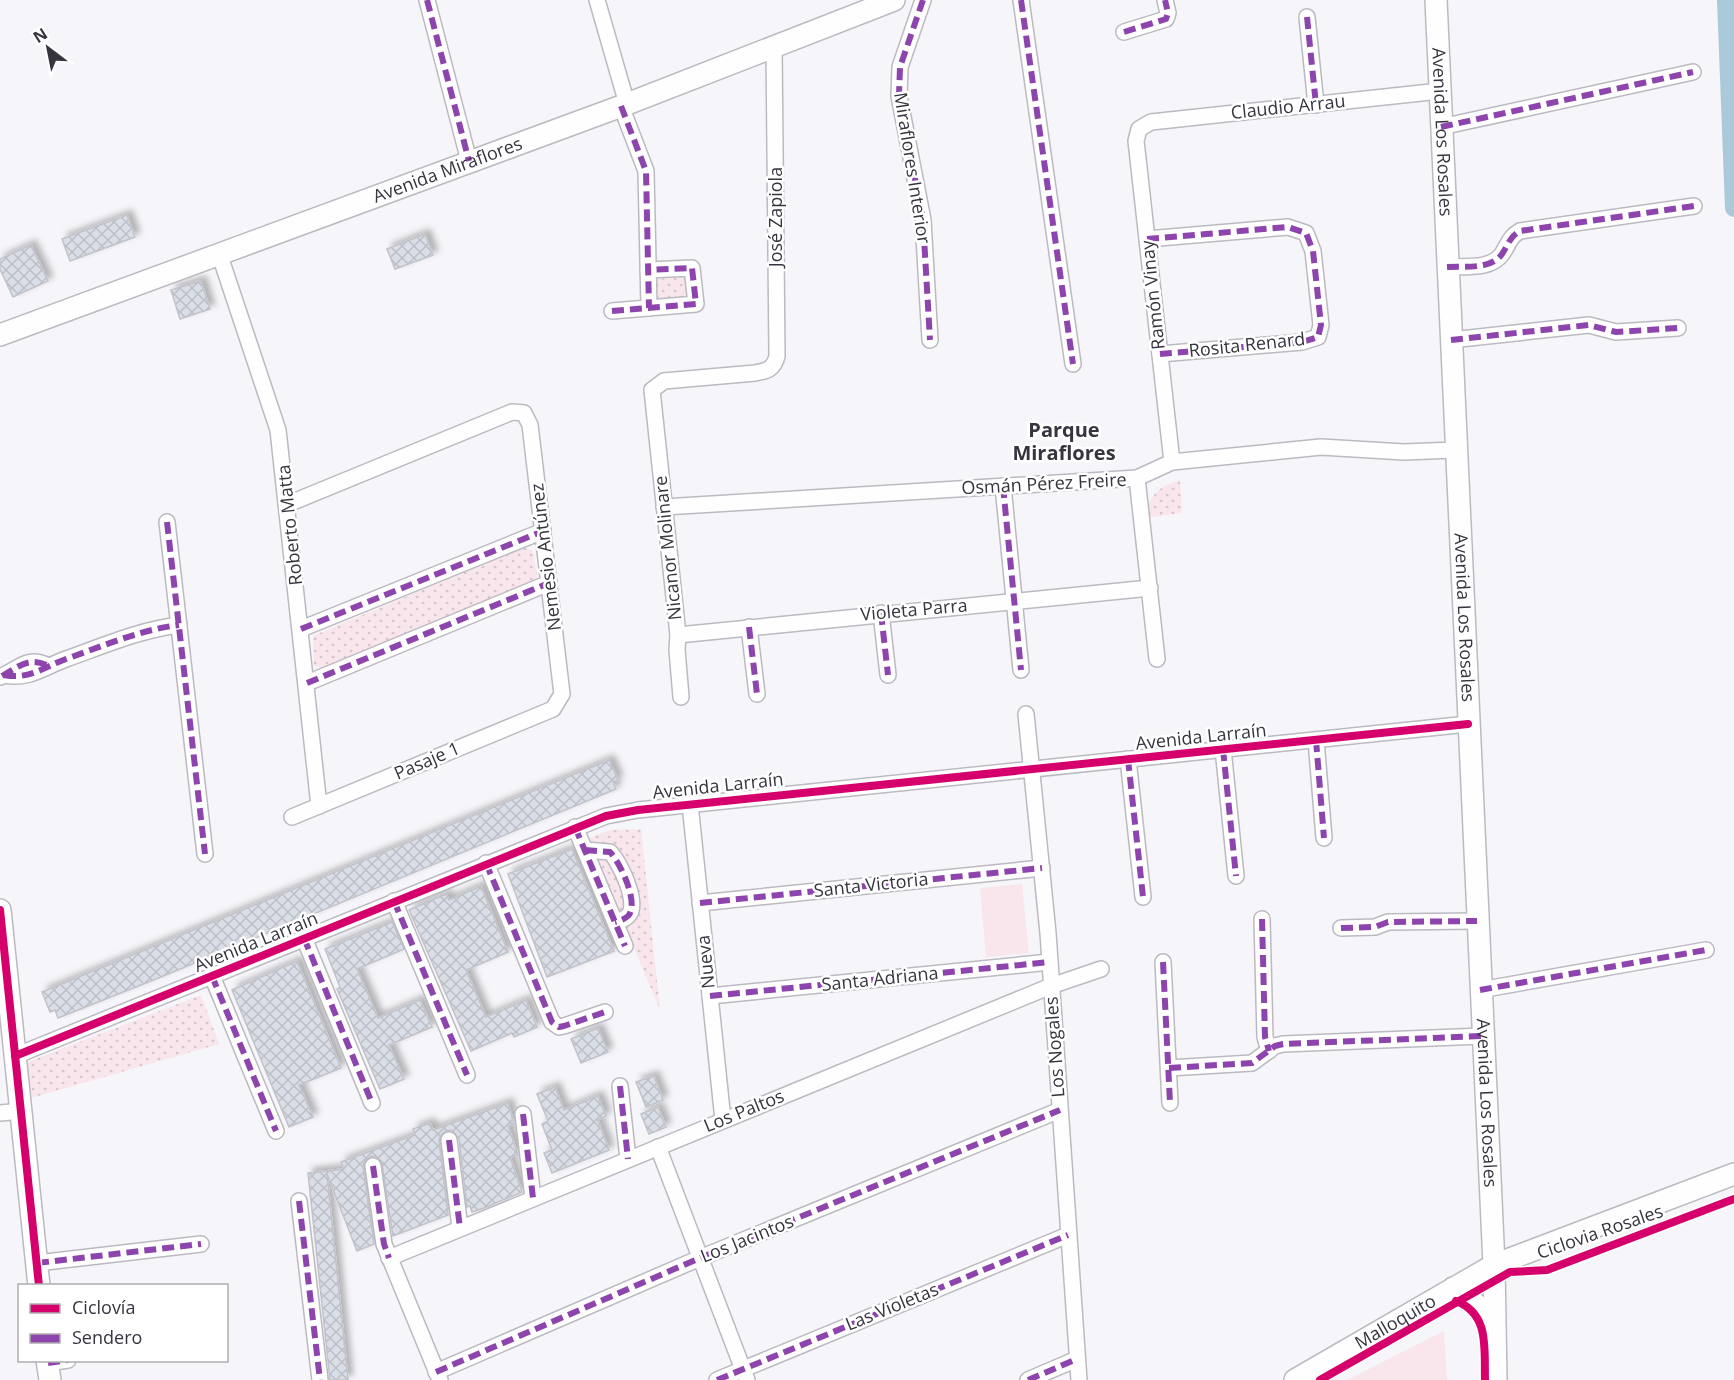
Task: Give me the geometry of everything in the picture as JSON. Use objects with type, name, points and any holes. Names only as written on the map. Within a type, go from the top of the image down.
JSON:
[{"type":"street","points":[[427,0],[468,161]]},
{"type":"street","points":[[597,0],[624,105],[646,171],[648,308]]},
{"type":"street","name":"Avenida Miraflores","points":[[0,335],[624,105],[894,0]]},
{"type":"street","name":"Miraflores Interior","points":[[923,0],[898,80],[899,96],[923,220],[930,340]]},
{"type":"street","points":[[1021,0],[1073,364]]},
{"type":"street","points":[[1124,32],[1163,20],[1167,16],[1165,0]]},
{"type":"street","name":"Avenida Los Rosales","points":[[1436,0],[1494,1265],[1496,1380]]},
{"type":"street","points":[[1307,17],[1316,105]]},
{"type":"street","name":"José Zapiola","points":[[652,399],[655,386],[664,381],[755,373],[771,368],[777,356],[774,46]]},
{"type":"street","points":[[1441,127],[1693,72]]},
{"type":"street","name":"Claudio Arrau","points":[[1139,129],[1151,122],[1440,91]]},
{"type":"street","name":"Ramón Vinay","points":[[1139,129],[1136,141],[1172,462]]},
{"type":"street","points":[[1448,267],[1490,264],[1502,254],[1511,237],[1520,231],[1694,206]]},
{"type":"street","name":"Rosita Renard","points":[[1147,239],[1288,227],[1306,233],[1314,262],[1321,325],[1318,337],[1302,342],[1160,354]]},
{"type":"street","name":"Roberto Matta","points":[[219,253],[278,430],[320,806]]},
{"type":"street","points":[[612,310],[696,304],[692,268],[648,270]]},
{"type":"street","points":[[1450,340],[1589,325],[1616,332],[1678,328]]},
{"type":"street","name":"Nicanor Molinare","points":[[652,399],[678,635],[681,697]]},
{"type":"street","name":"Nemesio Antúnez","points":[[288,504],[512,412],[524,413],[530,424],[543,531],[562,690],[559,702]]},
{"type":"street","name":"Osmán Pérez Freire","points":[[664,507],[1137,478],[1172,462],[1321,447],[1404,452],[1455,450]]},
{"type":"street","points":[[1137,478],[1157,658]]},
{"type":"street","points":[[1003,486],[1021,670]]},
{"type":"street","points":[[167,522],[205,854]]},
{"type":"street","points":[[301,629],[543,531]]},
{"type":"street","points":[[307,683],[549,584]]},
{"type":"street","name":"Violeta Parra","points":[[678,635],[1150,588]]},
{"type":"street","points":[[881,613],[888,675]]},
{"type":"street","points":[[2,676],[27,676],[48,666],[140,633],[178,625]]},
{"type":"street","points":[[749,627],[757,694]]},
{"type":"street","name":"Pasaje 1","points":[[292,817],[549,710],[559,702]]},
{"type":"street","name":"Los Nogales","points":[[1026,714],[1050,963],[1079,1380]]},
{"type":"street","name":"Avenida Larraín","points":[[15,1056],[575,827],[622,812],[1468,724]]},
{"type":"street","points":[[1316,740],[1324,838]]},
{"type":"street","points":[[1223,749],[1236,876]]},
{"type":"street","points":[[1128,759],[1143,897]]},
{"type":"street","name":"Nueva","points":[[690,804],[723,1120]]},
{"type":"street","points":[[575,827],[625,946]]},
{"type":"street","points":[[585,850],[610,852],[618,862],[628,885],[631,912],[628,916],[615,922]]},
{"type":"street","points":[[486,863],[552,1022],[559,1027],[605,1012]]},
{"type":"street","name":"Santa Victoria","points":[[700,903],[1042,868]]},
{"type":"street","points":[[394,901],[467,1075]]},
{"type":"street","points":[[0,910],[15,1056],[10,1112],[39,1284]]},
{"type":"street","points":[[1262,919],[1265,1037],[1269,1050]]},
{"type":"street","points":[[1341,928],[1375,927],[1388,922],[1477,921]]},
{"type":"street","points":[[304,938],[372,1102]]},
{"type":"street","points":[[1480,990],[1706,950]]},
{"type":"street","points":[[1163,962],[1170,1103]]},
{"type":"street","name":"Santa Adriana","points":[[710,996],[1050,963]]},
{"type":"street","name":"Los Paltos","points":[[389,1258],[1051,986],[1101,969]]},
{"type":"street","points":[[212,976],[276,1131]]},
{"type":"street","points":[[1168,1068],[1252,1063],[1269,1050],[1283,1044],[1482,1036]]},
{"type":"street","points":[[620,1086],[628,1159]]},
{"type":"street","name":"Los Jacintos","points":[[438,1376],[700,1258],[1060,1110]]},
{"type":"street","points":[[523,1113],[533,1198]]},
{"type":"street","points":[[449,1140],[460,1228]]},
{"type":"street","points":[[658,1147],[745,1374]]},
{"type":"street","points":[[373,1166],[384,1244],[438,1376]]},
{"type":"street","name":"Malloquito","points":[[1295,1380],[1494,1265],[1734,1174]]},
{"type":"street","points":[[299,1201],[320,1380]]},
{"type":"street","name":"Las Violetas","points":[[717,1380],[745,1374],[1068,1235]]},
{"type":"street","points":[[37,1263],[201,1244]]},
{"type":"street","points":[[1453,1288],[1481,1308],[1495,1329]]},
{"type":"street","points":[[1028,1380],[1077,1359]]},
{"type":"shaded area","points":[[689,277],[691,299],[655,302],[654,279]]},
{"type":"shaded area","points":[[1180,480],[1182,513],[1145,518],[1152,497],[1161,489]]},
{"type":"shaded area","points":[[524,547],[533,551],[537,576],[533,582],[325,668],[314,666],[313,636]]},
{"type":"shaded area","points":[[641,829],[660,1010],[588,838],[611,830]]},
{"type":"shaded area","points":[[1022,884],[1029,953],[986,957],[980,888]]},
{"type":"shaded area","points":[[201,995],[219,1044],[24,1100],[17,1066]]},
{"type":"shaded area","points":[[1444,1331],[1447,1380],[1347,1380]]},
{"type":"building","points":[[127,215],[135,237],[70,261],[62,239]]},
{"type":"building","points":[[425,234],[433,255],[395,269],[387,249]]},
{"type":"building","points":[[31,245],[48,281],[13,297],[0,269],[0,259]]},
{"type":"building","points":[[201,281],[210,309],[180,319],[171,290]]},
{"type":"building","points":[[609,760],[618,780],[613,782],[616,789],[58,1018],[55,1010],[50,1012],[42,992]]},
{"type":"building","points":[[572,849],[614,951],[547,977],[508,874]]},
{"type":"building","points":[[481,886],[508,952],[466,970],[486,1017],[526,1000],[537,1027],[514,1037],[512,1033],[471,1051],[409,910],[446,894],[449,900]]},
{"type":"building","points":[[392,922],[404,949],[357,969],[378,1018],[420,1000],[432,1027],[389,1045],[404,1079],[380,1089],[337,989],[340,987],[325,949]]},
{"type":"building","points":[[297,961],[341,1068],[299,1085],[313,1117],[289,1127],[232,990]]},
{"type":"building","points":[[598,1028],[608,1052],[581,1063],[571,1039]]},
{"type":"building","points":[[654,1076],[663,1100],[646,1107],[636,1082]]},
{"type":"building","points":[[555,1087],[564,1110],[598,1096],[606,1116],[598,1120],[609,1150],[552,1173],[544,1153],[552,1150],[542,1124],[548,1121],[537,1094]]},
{"type":"building","points":[[508,1103],[514,1124],[508,1126],[518,1155],[510,1157],[522,1192],[484,1208],[472,1212],[470,1206],[467,1207],[459,1139],[453,1131],[447,1130],[440,1136],[439,1141],[448,1215],[393,1236],[382,1164],[377,1157],[371,1156],[364,1162],[363,1167],[374,1244],[357,1251],[327,1174],[348,1380],[330,1380],[308,1173],[344,1169],[341,1162],[415,1135],[413,1129],[430,1123],[433,1130]]},
{"type":"building","points":[[658,1107],[666,1127],[649,1134],[641,1114]]},
{"type":"waterway","points":[[1726,0],[1734,208]]},
{"type":"marked path","points":[[427,0],[469,161]]},
{"type":"marked path","points":[[923,0],[900,67],[899,96],[923,220],[930,340]]},
{"type":"marked path","points":[[1021,0],[1073,364]]},
{"type":"marked path","points":[[1124,32],[1166,19],[1168,13],[1165,0]]},
{"type":"marked path","points":[[1307,17],[1316,105]]},
{"type":"marked path","points":[[1441,127],[1693,72]]},
{"type":"marked path","points":[[621,106],[646,171],[649,308]]},
{"type":"marked path","points":[[1447,267],[1491,263],[1502,254],[1511,238],[1520,231],[1694,206]]},
{"type":"marked path","points":[[1147,239],[1288,227],[1306,233],[1313,251],[1321,325],[1318,337],[1302,342],[1160,354]]},
{"type":"marked path","points":[[612,311],[696,304],[692,268],[648,270]]},
{"type":"marked path","points":[[1451,340],[1589,325],[1616,332],[1678,328]]},
{"type":"marked path","points":[[1003,486],[1021,670]]},
{"type":"marked path","points":[[167,522],[205,854]]},
{"type":"marked path","points":[[301,629],[543,531]]},
{"type":"marked path","points":[[307,683],[549,583]]},
{"type":"marked path","points":[[881,613],[888,675]]},
{"type":"marked path","points":[[4,675],[29,674],[121,639],[179,625]]},
{"type":"marked path","points":[[749,627],[757,694]]},
{"type":"marked path","points":[[2,676],[29,662],[48,666]]},
{"type":"marked path","points":[[1316,740],[1324,838]]},
{"type":"marked path","points":[[1223,749],[1236,876]]},
{"type":"marked path","points":[[1128,759],[1143,897]]},
{"type":"marked path","points":[[575,827],[625,946]]},
{"type":"marked path","points":[[585,850],[610,852],[623,873],[632,902],[631,910],[627,917],[615,922]]},
{"type":"marked path","points":[[486,863],[552,1022],[559,1027],[605,1012]]},
{"type":"marked path","points":[[700,903],[1042,868]]},
{"type":"marked path","points":[[394,901],[467,1075]]},
{"type":"marked path","points":[[1262,919],[1265,1037],[1269,1051]]},
{"type":"marked path","points":[[1341,928],[1375,927],[1388,922],[1477,921]]},
{"type":"marked path","points":[[304,938],[372,1103]]},
{"type":"marked path","points":[[1480,990],[1706,950]]},
{"type":"marked path","points":[[710,996],[1050,962]]},
{"type":"marked path","points":[[1163,962],[1170,1103]]},
{"type":"marked path","points":[[212,976],[276,1131]]},
{"type":"marked path","points":[[1169,1068],[1252,1063],[1275,1046],[1283,1044],[1482,1036]]},
{"type":"marked path","points":[[620,1086],[628,1159]]},
{"type":"marked path","points":[[436,1372],[700,1258],[1060,1110]]},
{"type":"marked path","points":[[523,1114],[533,1198]]},
{"type":"marked path","points":[[449,1140],[460,1228]]},
{"type":"marked path","points":[[373,1166],[384,1244],[389,1258]]},
{"type":"marked path","points":[[299,1201],[320,1380]]},
{"type":"marked path","points":[[717,1380],[1068,1235]]},
{"type":"marked path","points":[[37,1263],[201,1244]]},
{"type":"marked path","points":[[1028,1380],[1077,1359]]},
{"type":"marked path","points":[[48,1363],[55,1362]]},
{"type":"cycle path","points":[[15,1056],[606,816],[638,810],[1468,724]]},
{"type":"cycle path","points":[[0,910],[39,1284]]},
{"type":"cycle path","name":"Ciclovia Rosales","points":[[1320,1380],[1510,1272],[1547,1270],[1734,1199]]},
{"type":"cycle path","points":[[1456,1301],[1475,1314],[1480,1324],[1484,1345],[1485,1380]]},
{"type":"district","name":"Parque Miraflores","points":[[1064,442]]}]
